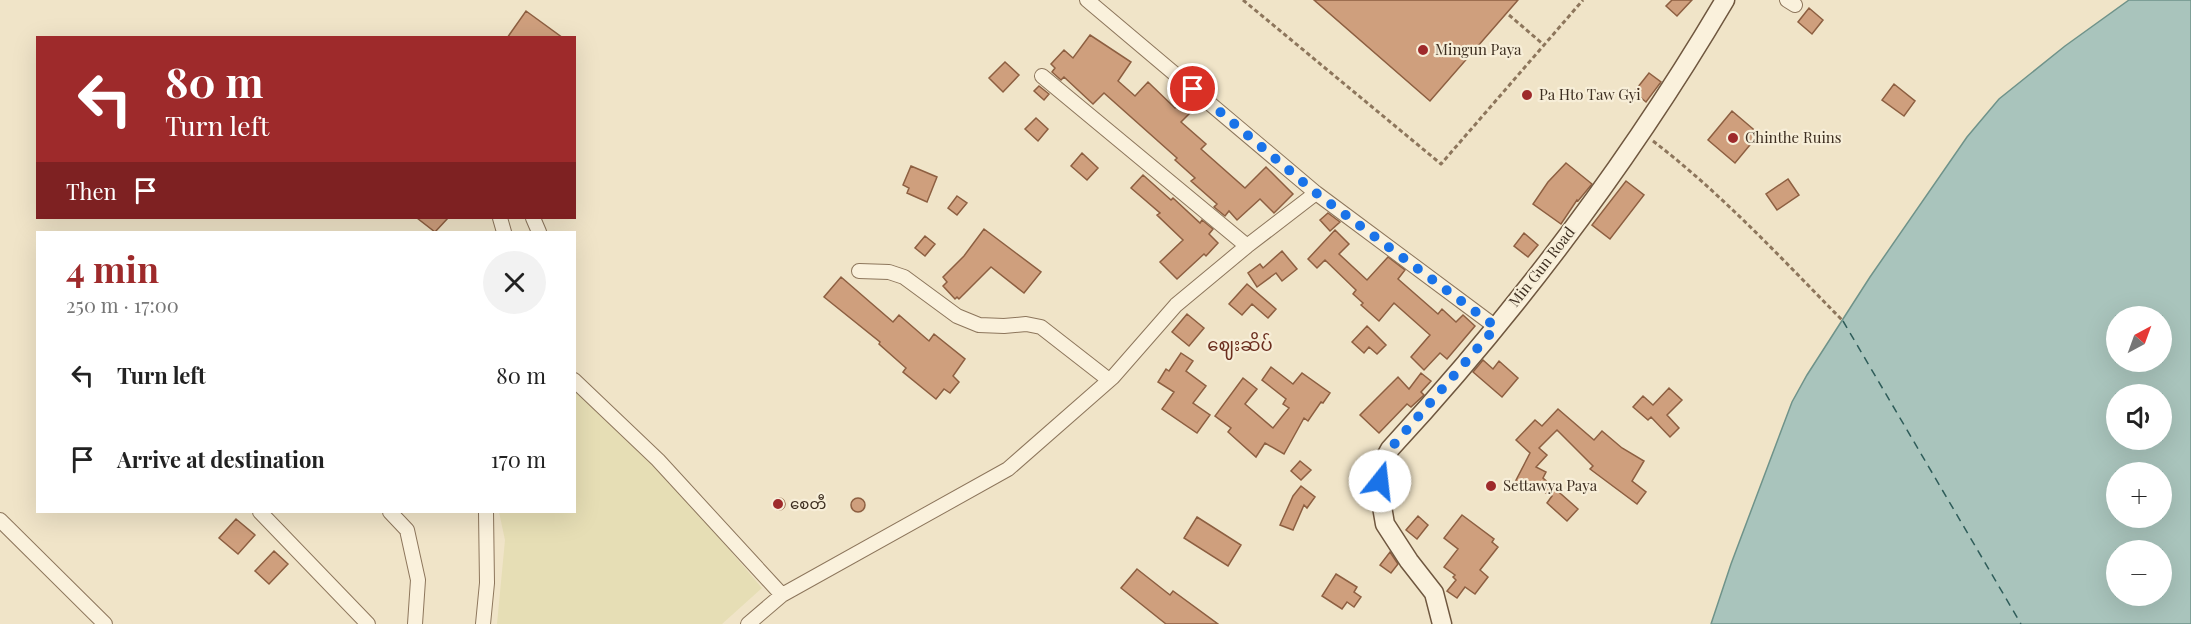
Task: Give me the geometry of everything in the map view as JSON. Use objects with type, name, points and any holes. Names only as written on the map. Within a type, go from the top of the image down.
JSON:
[{"type":"street","points":[[1087,0],[1316,193],[1496,327]]},
{"type":"street","name":"Min Gun Road","points":[[1442,624],[1434,593],[1408,561],[1385,524],[1380,495],[1380,467],[1390,449],[1496,327],[1554,253],[1642,133],[1725,0]]},
{"type":"street","points":[[1042,76],[1247,246]]},
{"type":"street","points":[[748,624],[782,595],[1008,469],[1109,380],[1176,305],[1316,193]]},
{"type":"street","points":[[859,271],[889,272],[904,277],[957,316],[979,325],[1026,324],[1041,327],[1109,380]]},
{"type":"street","points":[[576,382],[658,460],[782,595]]},
{"type":"street","points":[[261,513],[368,624]]},
{"type":"street","points":[[391,513],[406,530],[418,580],[415,624]]},
{"type":"street","points":[[483,624],[487,583],[486,513]]},
{"type":"street","points":[[0,520],[105,624]]},
{"type":"path","points":[[1244,0],[1441,164],[1583,0]]},
{"type":"path","points":[[1509,15],[1544,45]]},
{"type":"path","points":[[1642,133],[1683,164],[1843,321]]},
{"type":"shaded area","points":[[576,379],[643,448],[762,588],[722,624],[497,624],[505,540],[499,513],[576,513]]},
{"type":"water","points":[[2129,0],[2191,0],[2191,624],[1711,624],[1792,402],[1870,277],[1967,137],[1999,99],[2065,46]]},
{"type":"building","name":"Mingun Paya","points":[[1314,0],[1518,0],[1430,101]]},
{"type":"building","points":[[1672,0],[1692,0],[1677,16],[1666,6]]},
{"type":"building","points":[[1809,8],[1823,20],[1812,34],[1798,22]]},
{"type":"building","points":[[526,11],[560,36],[508,36]]},
{"type":"building","points":[[1090,35],[1131,62],[1118,81],[1135,96],[1148,82],[1175,108],[1185,99],[1194,109],[1181,122],[1206,144],[1201,149],[1245,188],[1266,167],[1293,194],[1274,213],[1260,199],[1237,220],[1229,211],[1225,216],[1214,207],[1217,204],[1191,181],[1195,178],[1175,160],[1177,158],[1104,93],[1093,104],[1064,77],[1061,80],[1052,72],[1055,68],[1051,64],[1064,50],[1073,58]]},
{"type":"building","points":[[1005,62],[1019,75],[1003,92],[989,78]]},
{"type":"building","points":[[1649,73],[1661,82],[1646,102],[1634,92]]},
{"type":"building","points":[[1894,84],[1915,101],[1904,116],[1882,100]]},
{"type":"building","points":[[1039,86],[1049,94],[1044,100],[1034,91]]},
{"type":"building","points":[[1732,111],[1759,134],[1735,163],[1708,140]]},
{"type":"building","points":[[1036,118],[1048,129],[1038,141],[1025,129]]},
{"type":"building","points":[[1082,153],[1098,168],[1087,180],[1071,166]]},
{"type":"building","points":[[1566,163],[1592,184],[1577,200],[1561,224],[1533,204],[1548,182]]},
{"type":"building","points":[[911,166],[937,177],[927,202],[907,193],[909,188],[903,185]]},
{"type":"building","points":[[1143,175],[1200,223],[1202,220],[1213,229],[1209,234],[1218,243],[1206,256],[1204,254],[1177,279],[1160,262],[1183,240],[1157,215],[1160,213],[1131,188]]},
{"type":"building","points":[[1788,179],[1799,195],[1777,210],[1766,194]]},
{"type":"building","points":[[1626,181],[1644,195],[1610,239],[1592,225]]},
{"type":"building","points":[[957,196],[967,203],[957,215],[948,208]]},
{"type":"building","points":[[1328,213],[1340,222],[1330,231],[1320,220]]},
{"type":"building","points":[[418,219],[447,219],[434,231]]},
{"type":"building","points":[[984,229],[1041,272],[1024,293],[991,267],[959,299],[957,297],[955,299],[943,286],[947,282],[943,277],[964,256]]},
{"type":"building","points":[[1335,230],[1349,244],[1339,254],[1367,280],[1388,257],[1405,270],[1398,279],[1438,314],[1442,309],[1456,322],[1463,315],[1475,326],[1447,359],[1440,353],[1424,370],[1411,357],[1430,335],[1394,303],[1379,321],[1361,305],[1363,303],[1353,294],[1356,290],[1325,260],[1317,268],[1308,259]]},
{"type":"building","points":[[1524,233],[1538,245],[1528,257],[1514,246]]},
{"type":"building","points":[[925,236],[935,244],[925,256],[915,248]]},
{"type":"building","points":[[1282,251],[1297,269],[1282,281],[1276,273],[1257,287],[1248,273],[1260,264],[1263,268]]},
{"type":"building","points":[[841,277],[893,322],[899,315],[929,341],[934,334],[965,359],[953,376],[959,382],[950,393],[944,389],[936,399],[903,372],[906,368],[879,344],[880,342],[824,297]]},
{"type":"building","points":[[1247,284],[1276,309],[1268,318],[1252,304],[1242,315],[1229,304]]},
{"type":"building","points":[[1187,314],[1204,328],[1189,346],[1172,332]]},
{"type":"building","points":[[1367,326],[1386,345],[1377,354],[1369,347],[1364,353],[1352,342]]},
{"type":"building","points":[[1181,353],[1193,361],[1186,371],[1206,386],[1193,403],[1210,415],[1197,433],[1162,409],[1174,392],[1158,382],[1166,369],[1169,371]]},
{"type":"building","points":[[1483,360],[1493,369],[1499,361],[1518,378],[1502,397],[1473,372]]},
{"type":"building","points":[[1271,367],[1293,384],[1302,373],[1330,393],[1308,421],[1304,418],[1284,454],[1265,443],[1256,457],[1228,432],[1231,428],[1215,416],[1243,378],[1257,389],[1245,404],[1273,428],[1289,408],[1283,404],[1286,399],[1262,380]]},
{"type":"building","points":[[1421,373],[1431,381],[1421,392],[1424,395],[1411,407],[1407,404],[1379,433],[1360,415],[1398,377],[1409,389]]},
{"type":"building","points":[[1669,388],[1682,400],[1667,415],[1679,428],[1670,437],[1651,417],[1648,420],[1633,407],[1643,396],[1653,405]]},
{"type":"building","points":[[1558,409],[1594,440],[1602,431],[1622,448],[1644,461],[1632,481],[1646,492],[1637,504],[1590,469],[1593,466],[1557,430],[1539,448],[1547,455],[1536,467],[1546,472],[1543,478],[1578,509],[1567,521],[1547,503],[1552,496],[1523,481],[1516,488],[1513,486],[1530,453],[1516,440],[1535,420],[1542,426]]},
{"type":"building","points":[[1300,461],[1311,470],[1301,480],[1291,471]]},
{"type":"building","points":[[1301,486],[1315,497],[1307,508],[1304,505],[1293,530],[1280,525],[1293,496]]},
{"type":"building","points":[[781,498],[785,504],[781,510],[777,510],[773,502]]},
{"type":"building","points":[[855,498],[861,498],[865,505],[861,512],[855,512],[851,508],[851,502]]},
{"type":"building","points":[[1462,515],[1494,539],[1492,542],[1498,547],[1480,570],[1488,577],[1475,594],[1465,587],[1457,598],[1447,591],[1456,580],[1453,577],[1455,575],[1444,567],[1458,549],[1444,538]]},
{"type":"building","points":[[1418,516],[1428,525],[1417,539],[1406,530]]},
{"type":"building","points":[[1197,517],[1241,545],[1228,566],[1184,538]]},
{"type":"building","points":[[236,519],[255,535],[238,554],[219,538]]},
{"type":"building","points":[[274,551],[288,564],[269,584],[255,571]]},
{"type":"building","points":[[1390,552],[1398,564],[1391,573],[1380,565]]},
{"type":"building","points":[[1137,569],[1170,595],[1173,591],[1218,624],[1166,624],[1121,588]]},
{"type":"building","points":[[1336,574],[1357,587],[1354,592],[1361,597],[1354,607],[1347,602],[1342,609],[1322,596]]},
{"type":"ferry route","points":[[1843,321],[2021,624]]},
{"type":"place","name":"Mingun Paya","points":[[1423,50]]},
{"type":"place","name":"Pa Hto Taw Gyi","points":[[1527,95]]},
{"type":"place","name":"Chinthe Ruins","points":[[1733,138]]},
{"type":"place","name":"Settawya Paya","points":[[1491,486]]},
{"type":"place","name":"စေတီ","points":[[778,504]]},
{"type":"district","name":"ဈေးဆိပ်","points":[[1240,345]]},
{"type":"route","points":[[1193,89],[1316,193],[1496,327],[1390,449],[1380,467],[1380,481]]}]
